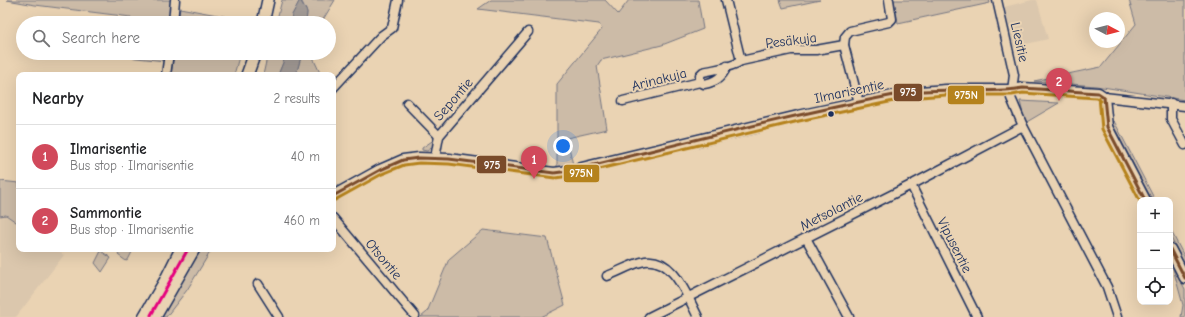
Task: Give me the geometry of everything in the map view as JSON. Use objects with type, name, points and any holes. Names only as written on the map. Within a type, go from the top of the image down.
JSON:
[{"type":"main road","points":[[265,16],[268,0]]},
{"type":"main road","points":[[248,72],[253,60]]},
{"type":"main road","points":[[254,72],[255,60]]},
{"type":"main road","points":[[144,317],[180,252]]},
{"type":"main road","points":[[155,317],[192,252]]},
{"type":"street","points":[[174,16],[175,0]]},
{"type":"street","points":[[336,85],[381,36],[392,28],[398,0]]},
{"type":"street","points":[[726,0],[741,61]]},
{"type":"street","points":[[859,103],[844,45],[845,37],[850,31],[889,22],[892,19],[890,0]]},
{"type":"street","name":"Liesitie","points":[[997,0],[1012,66],[1011,98],[1023,126],[1107,287],[1117,317]]},
{"type":"street","name":"Sepontie","points":[[435,158],[439,136],[528,32]]},
{"type":"street","name":"Pesäkuja","points":[[700,82],[700,75],[703,72],[735,65],[741,61],[791,50],[816,50],[844,45]]},
{"type":"street","points":[[166,72],[168,60]]},
{"type":"street","points":[[700,82],[704,84],[715,82],[724,72],[726,66]]},
{"type":"street","name":"Arinakuja","points":[[623,101],[700,82]]},
{"type":"street","name":"Ilmarisentie","points":[[435,158],[554,173],[569,171],[906,93],[946,90],[1012,90],[1030,88],[1098,93],[1104,96],[1185,106]]},
{"type":"street","points":[[1104,96],[1107,127],[1143,197]]},
{"type":"street","points":[[407,103],[439,136]]},
{"type":"street","points":[[1171,104],[1171,119],[1185,145]]},
{"type":"street","name":"Metsolantie","points":[[649,317],[688,296],[911,185],[1023,126]]},
{"type":"street","points":[[336,194],[380,170],[403,160],[435,158]]},
{"type":"street","name":"Vipusentie","points":[[911,185],[977,317]]},
{"type":"street","name":"Otsontie","points":[[336,222],[415,316]]},
{"type":"street","points":[[806,238],[849,317]]},
{"type":"street","points":[[1173,255],[1185,278]]},
{"type":"street","points":[[607,276],[642,262],[656,261],[668,267],[688,296],[698,317]]},
{"type":"street","points":[[258,284],[279,317]]},
{"type":"shaded area","points":[[7,0],[173,0],[171,16],[123,16]]},
{"type":"shaded area","points":[[282,0],[300,0],[292,16],[278,16]]},
{"type":"shaded area","points":[[300,0],[307,12],[307,16],[292,15]]},
{"type":"shaded area","points":[[301,0],[335,0],[325,16],[307,16],[307,12]]},
{"type":"shaded area","points":[[491,0],[605,0],[618,14],[629,0],[698,0],[703,29],[662,45],[601,60],[597,66],[607,129],[567,138],[573,165],[557,168],[557,84],[602,29],[599,24],[478,9]]},
{"type":"shaded area","points":[[780,0],[820,0],[783,8]]},
{"type":"shaded area","points":[[894,0],[989,0],[990,3],[898,23]]},
{"type":"shaded area","points":[[1037,0],[1048,39],[1013,47],[1004,7]]},
{"type":"shaded area","points":[[1129,0],[1185,0],[1185,100],[1096,86],[1034,81],[1101,67],[1116,48],[1125,48],[1125,38],[1136,24]]},
{"type":"shaded area","points":[[180,8],[222,16],[179,16]]},
{"type":"shaded area","points":[[173,60],[238,60],[235,72],[171,72]]},
{"type":"shaded area","points":[[266,60],[284,60],[279,72],[264,72]]},
{"type":"shaded area","points":[[284,60],[300,60],[297,72],[279,72]]},
{"type":"shaded area","points":[[300,60],[314,60],[320,72],[297,72]]},
{"type":"shaded area","points":[[944,93],[994,94],[993,96],[944,97]]},
{"type":"shaded area","points":[[1020,101],[1059,103],[1025,123]]},
{"type":"shaded area","points":[[1114,121],[1153,197],[1150,197],[1112,123]]},
{"type":"shaded area","points":[[760,129],[760,133],[730,140],[730,137]]},
{"type":"shaded area","points":[[724,138],[724,141],[698,148],[697,144]]},
{"type":"shaded area","points":[[435,139],[433,147],[427,151],[422,150],[422,148]]},
{"type":"shaded area","points":[[0,181],[16,183],[16,222],[6,215],[0,216]]},
{"type":"shaded area","points":[[6,215],[16,222],[16,252],[60,252],[64,255],[16,317],[0,317],[0,216]]},
{"type":"shaded area","points":[[483,230],[547,238],[565,305],[541,317],[421,317],[427,312],[449,259]]},
{"type":"shaded area","points":[[1173,235],[1185,258],[1185,265],[1173,242]]},
{"type":"shaded area","points":[[100,252],[111,258],[102,272],[95,263]]},
{"type":"shaded area","points":[[120,252],[132,252],[126,261],[118,255]]},
{"type":"shaded area","points":[[195,252],[210,252],[187,290],[166,317],[159,317]]},
{"type":"shaded area","points":[[1173,267],[1185,289],[1185,317],[1181,317],[1183,305]]},
{"type":"transit line","name":"975","points":[[336,194],[380,170],[403,160],[419,158],[449,159],[554,173],[569,171],[779,120],[863,101],[920,91],[994,91],[1023,88],[1098,93],[1104,97]]},
{"type":"transit line","name":"975N","points":[[336,199],[382,174],[404,165],[419,163],[449,164],[555,178],[570,176],[799,121],[908,98],[946,95],[1012,95],[1023,93],[1096,98],[1101,101]]},
{"type":"transit line","name":"975N","points":[[1099,97],[1102,129],[1138,197]]},
{"type":"transit line","name":"975","points":[[1104,97],[1107,127],[1143,197]]},
{"type":"transit line","points":[[151,315],[186,252]]},
{"type":"transit line","name":"975","points":[[1173,255],[1185,278]]},
{"type":"place","name":"Sammontie","points":[[1059,101]]},
{"type":"place","name":"Ilmarisentie","points":[[534,179]]}]
